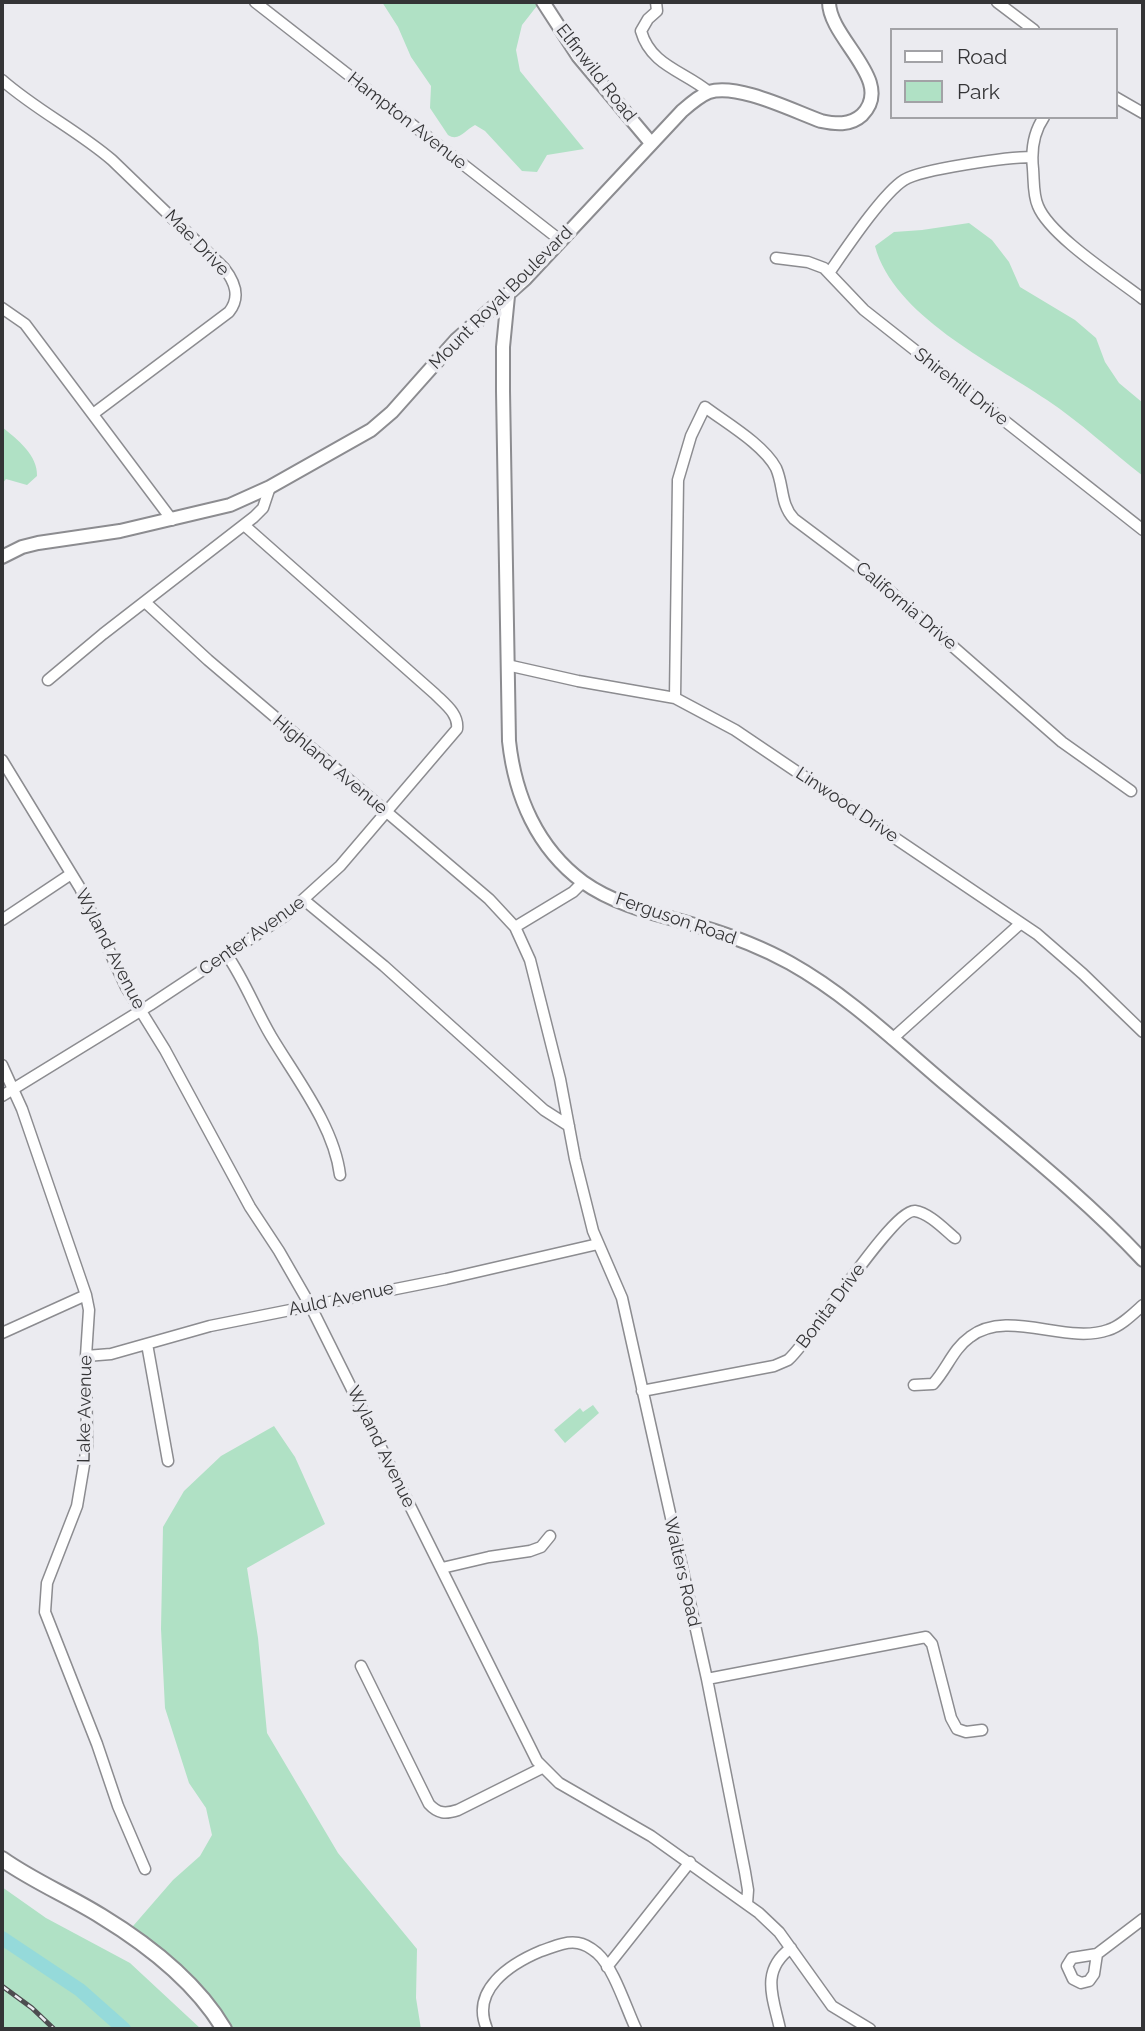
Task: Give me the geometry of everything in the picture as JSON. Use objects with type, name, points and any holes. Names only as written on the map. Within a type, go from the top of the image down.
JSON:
[{"type":"main road","points":[[2,1859],[127,1933],[189,1985],[224,2029]]},
{"type":"street","name":"Elfinwild Road","points":[[543,2],[578,56],[651,143]]},
{"type":"street","points":[[656,2],[657,11],[641,31],[645,43],[666,66],[709,92],[731,91],[747,95],[835,124],[853,121],[861,115],[869,103],[871,80],[835,27],[829,2]]},
{"type":"street","points":[[997,2],[1031,28]]},
{"type":"street","name":"Hampton Avenue","points":[[259,3],[559,240]]},
{"type":"street","name":"Mae Drive","points":[[2,80],[19,95],[94,144],[224,268],[235,287],[235,300],[229,312],[93,414]]},
{"type":"street","name":"Mount Royal Boulevard","points":[[2,557],[38,543],[120,531],[230,505],[270,487],[380,423],[456,340],[508,296],[682,111],[709,92]]},
{"type":"street","points":[[1117,98],[1143,113]]},
{"type":"street","points":[[1043,119],[1035,134],[1032,156],[1036,200],[1047,222],[1143,299]]},
{"type":"street","points":[[830,273],[892,191],[905,179],[929,172],[1032,156]]},
{"type":"street","name":"Shirehill Drive","points":[[776,258],[808,262],[830,273],[864,310],[1143,530]]},
{"type":"street","name":"Ferguson Road","points":[[508,296],[503,347],[509,741],[520,796],[544,842],[583,882],[620,901],[706,928],[778,957],[831,990],[1063,1183],[1114,1229],[1143,1260]]},
{"type":"street","points":[[2,308],[25,324],[172,520]]},
{"type":"street","name":"California Drive","points":[[675,698],[678,480],[691,436],[705,407],[767,455],[778,474],[785,506],[794,519],[886,588],[1094,767],[1131,791]]},
{"type":"street","points":[[48,680],[244,525],[263,508],[270,487]]},
{"type":"street","name":"Center Avenue","points":[[2,1096],[266,930],[304,900],[340,866],[445,745],[458,724],[453,713],[435,694],[244,525]]},
{"type":"street","name":"Highland Avenue","points":[[145,602],[215,666],[489,899],[515,927],[534,971],[569,1126]]},
{"type":"street","name":"Linwood Drive","points":[[507,665],[675,698],[757,743],[1021,923],[1069,960],[1143,1032]]},
{"type":"street","name":"Wyland Avenue","points":[[2,760],[91,909],[126,987],[165,1050],[250,1207],[310,1305],[531,1751],[542,1768],[568,1788],[628,1821],[690,1862],[747,1904],[779,1932],[832,2006],[870,2029]]},
{"type":"street","points":[[2,920],[71,874]]},
{"type":"street","points":[[515,927],[573,892],[583,882]]},
{"type":"street","points":[[304,900],[384,966],[544,1110],[569,1126]]},
{"type":"street","points":[[892,1039],[1021,923]]},
{"type":"street","points":[[227,955],[334,1147],[340,1175]]},
{"type":"street","name":"Lake Avenue","points":[[2,1065],[13,1089],[89,1310],[86,1356],[89,1424],[84,1472],[73,1519],[47,1583],[45,1612],[118,1806],[145,1869]]},
{"type":"street","name":"Walters Road","points":[[569,1126],[598,1244],[622,1298],[707,1679],[745,1872],[747,1904]]},
{"type":"street","name":"Bonita Drive","points":[[642,1391],[774,1366],[788,1360],[855,1273],[899,1220],[909,1212],[918,1211],[928,1216],[955,1238]]},
{"type":"street","name":"Auld Avenue","points":[[86,1356],[103,1356],[210,1326],[446,1279],[598,1244]]},
{"type":"street","points":[[2,1333],[86,1295]]},
{"type":"street","points":[[914,1385],[933,1384],[956,1349],[971,1336],[985,1329],[1002,1326],[1082,1333],[1103,1332],[1122,1323],[1143,1305]]},
{"type":"street","points":[[147,1344],[168,1461]]},
{"type":"street","points":[[442,1568],[530,1551],[541,1547],[550,1536]]},
{"type":"street","points":[[707,1679],[926,1637],[932,1644],[951,1718],[957,1729],[982,1730]]},
{"type":"street","points":[[361,1667],[429,1804],[435,1810],[444,1813],[458,1810],[542,1768]]},
{"type":"street","points":[[607,1967],[690,1862]]},
{"type":"street","points":[[1097,1954],[1143,1919]]},
{"type":"street","points":[[487,2029],[482,2012],[486,1994],[495,1981],[519,1961],[553,1946],[575,1942],[593,1950],[607,1967],[636,2029]]},
{"type":"street","points":[[780,2029],[771,1987],[772,1972],[779,1958],[791,1948]]},
{"type":"green space","points":[[382,2],[540,2],[522,25],[516,50],[520,71],[584,149],[547,155],[537,172],[522,171],[485,131],[475,125],[459,136],[448,135],[430,108],[431,86],[411,57],[398,27]]},
{"type":"green space","points":[[969,223],[992,240],[1009,262],[1020,287],[1075,320],[1096,338],[1105,362],[1119,383],[1143,403],[1143,476],[1059,409],[973,353],[923,315],[902,294],[885,271],[875,246],[894,232]]},
{"type":"green space","points":[[2,427],[25,448],[34,461],[37,476],[27,485],[6,479],[2,484]]},
{"type":"green space","points":[[593,1405],[599,1413],[565,1443],[554,1430],[580,1408],[583,1412]]},
{"type":"green space","points":[[274,1426],[295,1457],[325,1524],[247,1568],[258,1638],[267,1733],[338,1853],[417,1949],[416,1998],[421,2029],[224,2029],[220,2022],[127,1933],[173,1880],[200,1856],[212,1835],[206,1808],[189,1783],[165,1708],[161,1629],[163,1527],[184,1491],[221,1456]]},
{"type":"green space","points":[[2,1887],[46,1918],[130,1963],[201,2029],[2,2029]]},
{"type":"waterway","points":[[2,1938],[80,1990],[124,2029]]},
{"type":"railway","points":[[2,1986],[32,2008],[54,2029]]}]
